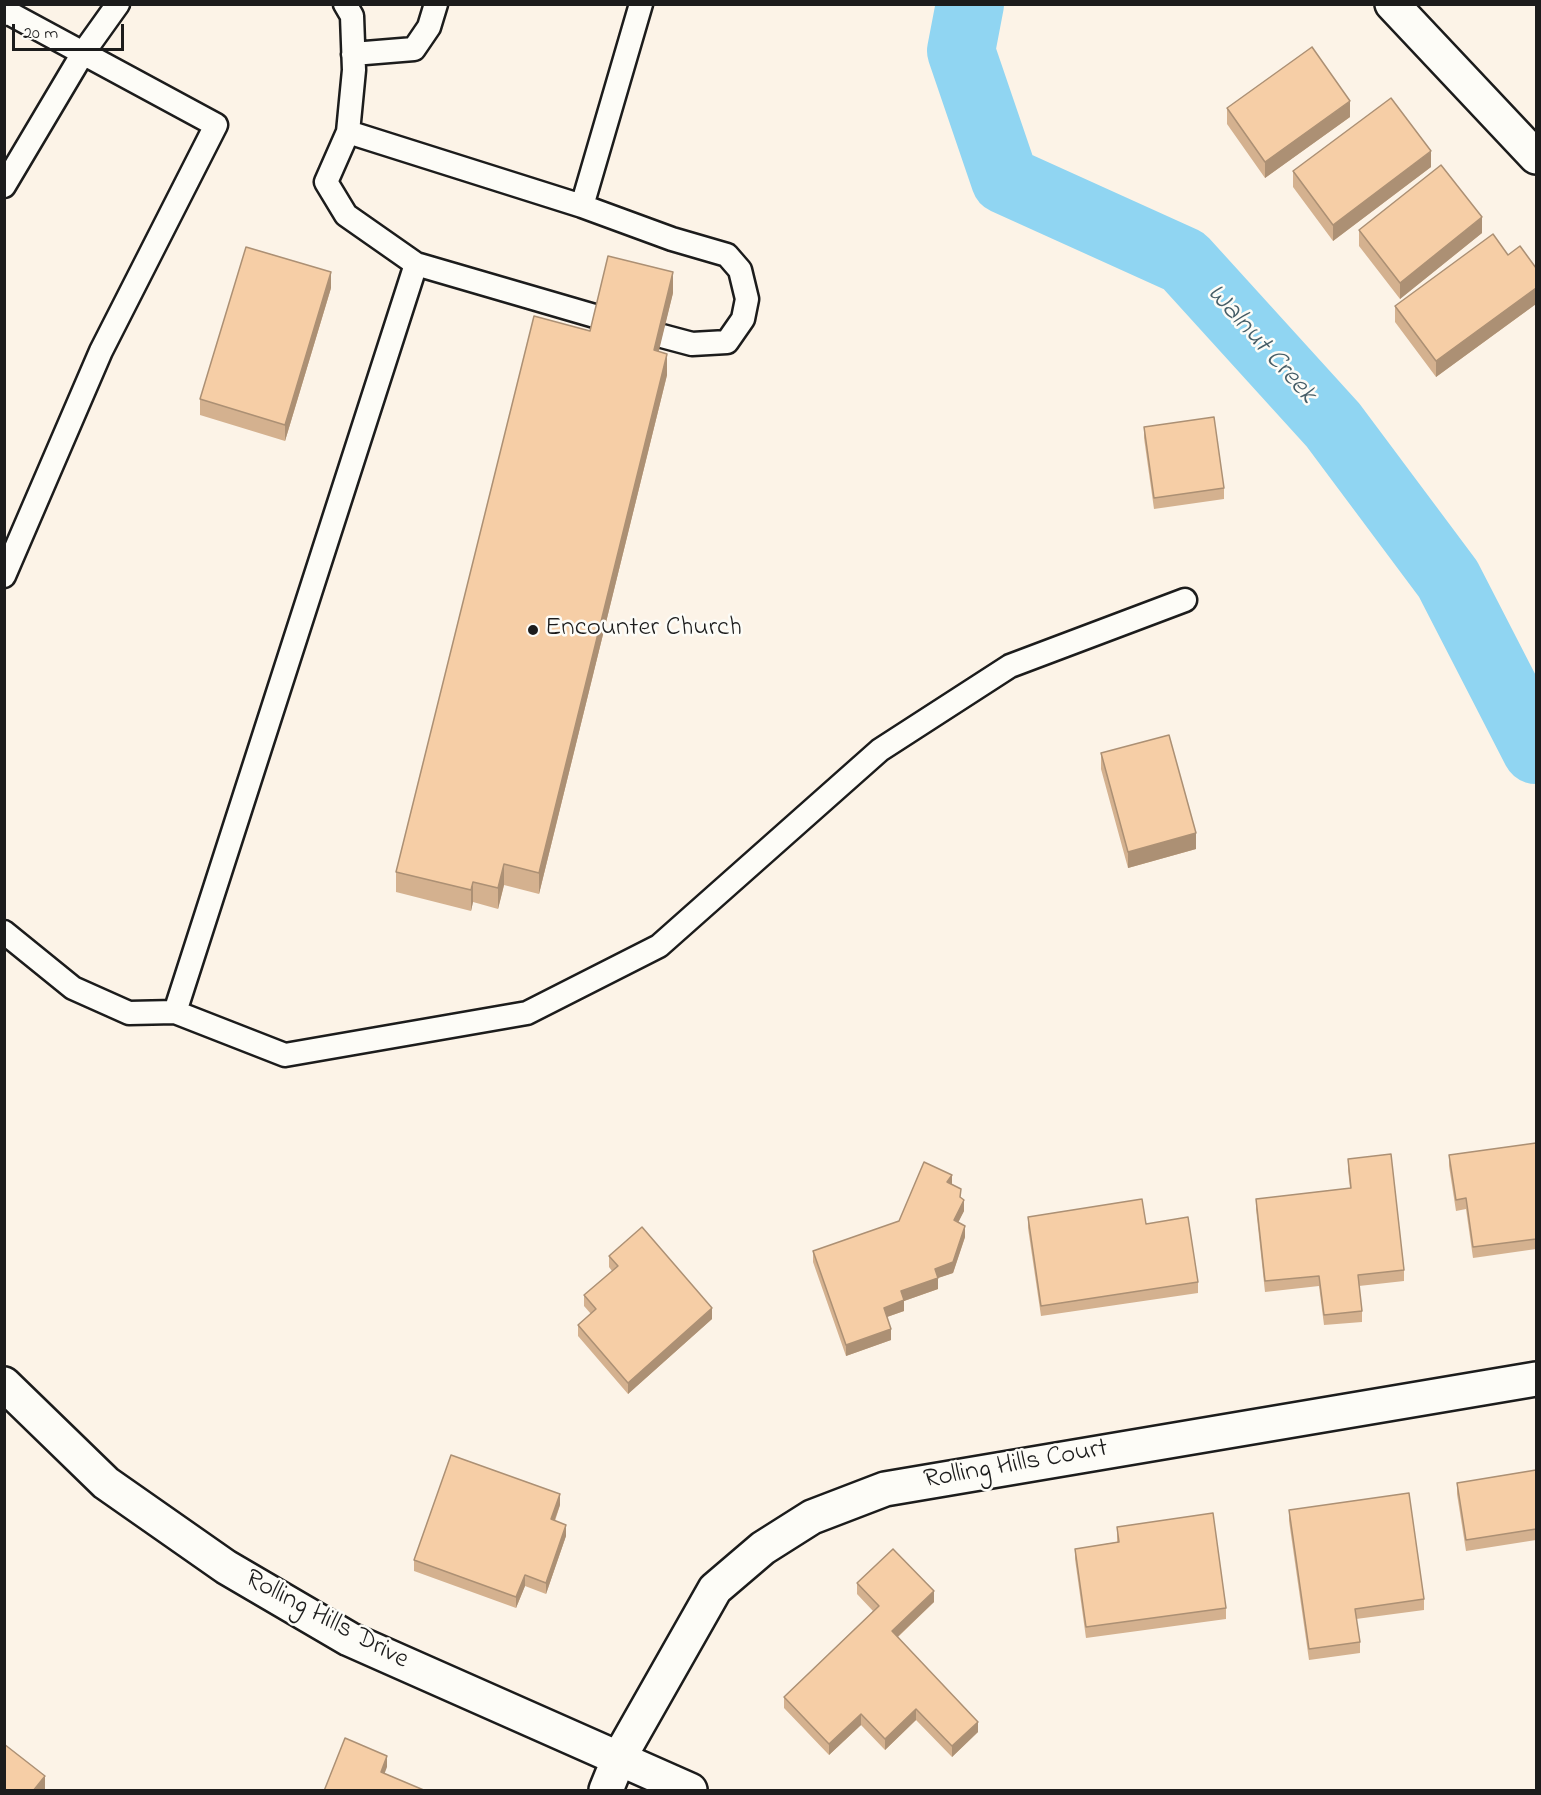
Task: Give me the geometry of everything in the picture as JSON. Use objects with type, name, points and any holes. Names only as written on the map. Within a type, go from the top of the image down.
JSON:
[{"type":"street","points":[[1392,4],[1536,157]]},
{"type":"street","name":"Rolling Hills Court","points":[[606,1791],[619,1758],[715,1589],[763,1548],[812,1517],[885,1489],[1536,1379]]},
{"type":"street","name":"Rolling Hills Drive","points":[[4,1384],[106,1483],[226,1567],[349,1639],[690,1791]]},
{"type":"lane","points":[[4,186],[82,52],[118,4]]},
{"type":"lane","points":[[345,4],[352,16],[353,54],[348,132],[326,182],[346,215],[417,264],[598,317]]},
{"type":"lane","points":[[353,54],[414,49],[429,27],[436,4]]},
{"type":"lane","points":[[582,206],[641,4]]},
{"type":"lane","points":[[4,14],[7,12],[216,125],[101,351],[4,576]]},
{"type":"lane","points":[[348,132],[582,206],[672,239],[728,255],[740,270],[747,298],[743,319],[726,342],[692,344],[662,336]]},
{"type":"lane","points":[[175,1011],[417,264]]},
{"type":"lane","points":[[4,932],[73,988],[129,1013],[175,1011],[285,1055],[527,1013],[659,946],[880,750],[1010,666],[1185,600]]},
{"type":"building","points":[[1312,47],[1350,101],[1265,162],[1227,108]]},
{"type":"building","points":[[1391,98],[1431,151],[1333,225],[1293,171]]},
{"type":"building","points":[[1441,165],[1482,217],[1400,283],[1359,230]]},
{"type":"building","points":[[1493,234],[1508,255],[1520,246],[1536,268],[1536,288],[1436,361],[1395,306]]},
{"type":"building","points":[[246,247],[331,272],[285,425],[200,399]]},
{"type":"building","name":"Encounter Church","points":[[608,256],[673,272],[654,350],[667,354],[539,873],[504,864],[498,888],[473,882],[471,890],[396,872],[534,316],[590,331]]},
{"type":"building","points":[[1214,417],[1224,488],[1154,498],[1144,427]]},
{"type":"building","points":[[1169,735],[1196,833],[1128,852],[1101,753]]},
{"type":"building","points":[[1536,1143],[1536,1239],[1473,1247],[1466,1198],[1456,1200],[1449,1155]]},
{"type":"building","points":[[1391,1154],[1404,1270],[1358,1275],[1362,1311],[1324,1315],[1319,1276],[1265,1281],[1256,1199],[1351,1188],[1348,1159]]},
{"type":"building","points":[[924,1162],[952,1175],[947,1182],[961,1189],[960,1197],[964,1200],[954,1220],[965,1226],[953,1262],[935,1269],[938,1278],[901,1291],[904,1300],[884,1308],[891,1329],[846,1345],[813,1251],[899,1221]]},
{"type":"building","points":[[1142,1199],[1146,1224],[1188,1217],[1198,1282],[1041,1306],[1028,1217]]},
{"type":"building","points":[[642,1227],[712,1308],[628,1383],[578,1325],[596,1309],[584,1295],[618,1266],[609,1256]]},
{"type":"building","points":[[451,1455],[560,1494],[551,1519],[566,1525],[546,1583],[525,1575],[516,1597],[414,1560]]},
{"type":"building","points":[[1536,1470],[1536,1529],[1466,1540],[1457,1483]]},
{"type":"building","points":[[1409,1493],[1424,1599],[1355,1609],[1360,1642],[1309,1649],[1289,1510]]},
{"type":"building","points":[[1213,1513],[1226,1608],[1086,1627],[1075,1549],[1119,1542],[1117,1527]]},
{"type":"building","points":[[893,1549],[934,1591],[892,1631],[978,1722],[952,1746],[916,1709],[885,1739],[861,1714],[829,1744],[784,1697],[879,1606],[857,1583]]},
{"type":"building","points":[[345,1738],[387,1756],[381,1772],[426,1791],[324,1791]]},
{"type":"building","points":[[4,1744],[45,1776],[33,1791],[4,1791]]},
{"type":"waterway","name":"Walnut Creek","points":[[970,4],[961,51],[1005,180],[1184,261],[1333,425],[1448,579],[1536,750]]},
{"type":"place","name":"Encounter Church","points":[[533,630]]}]
